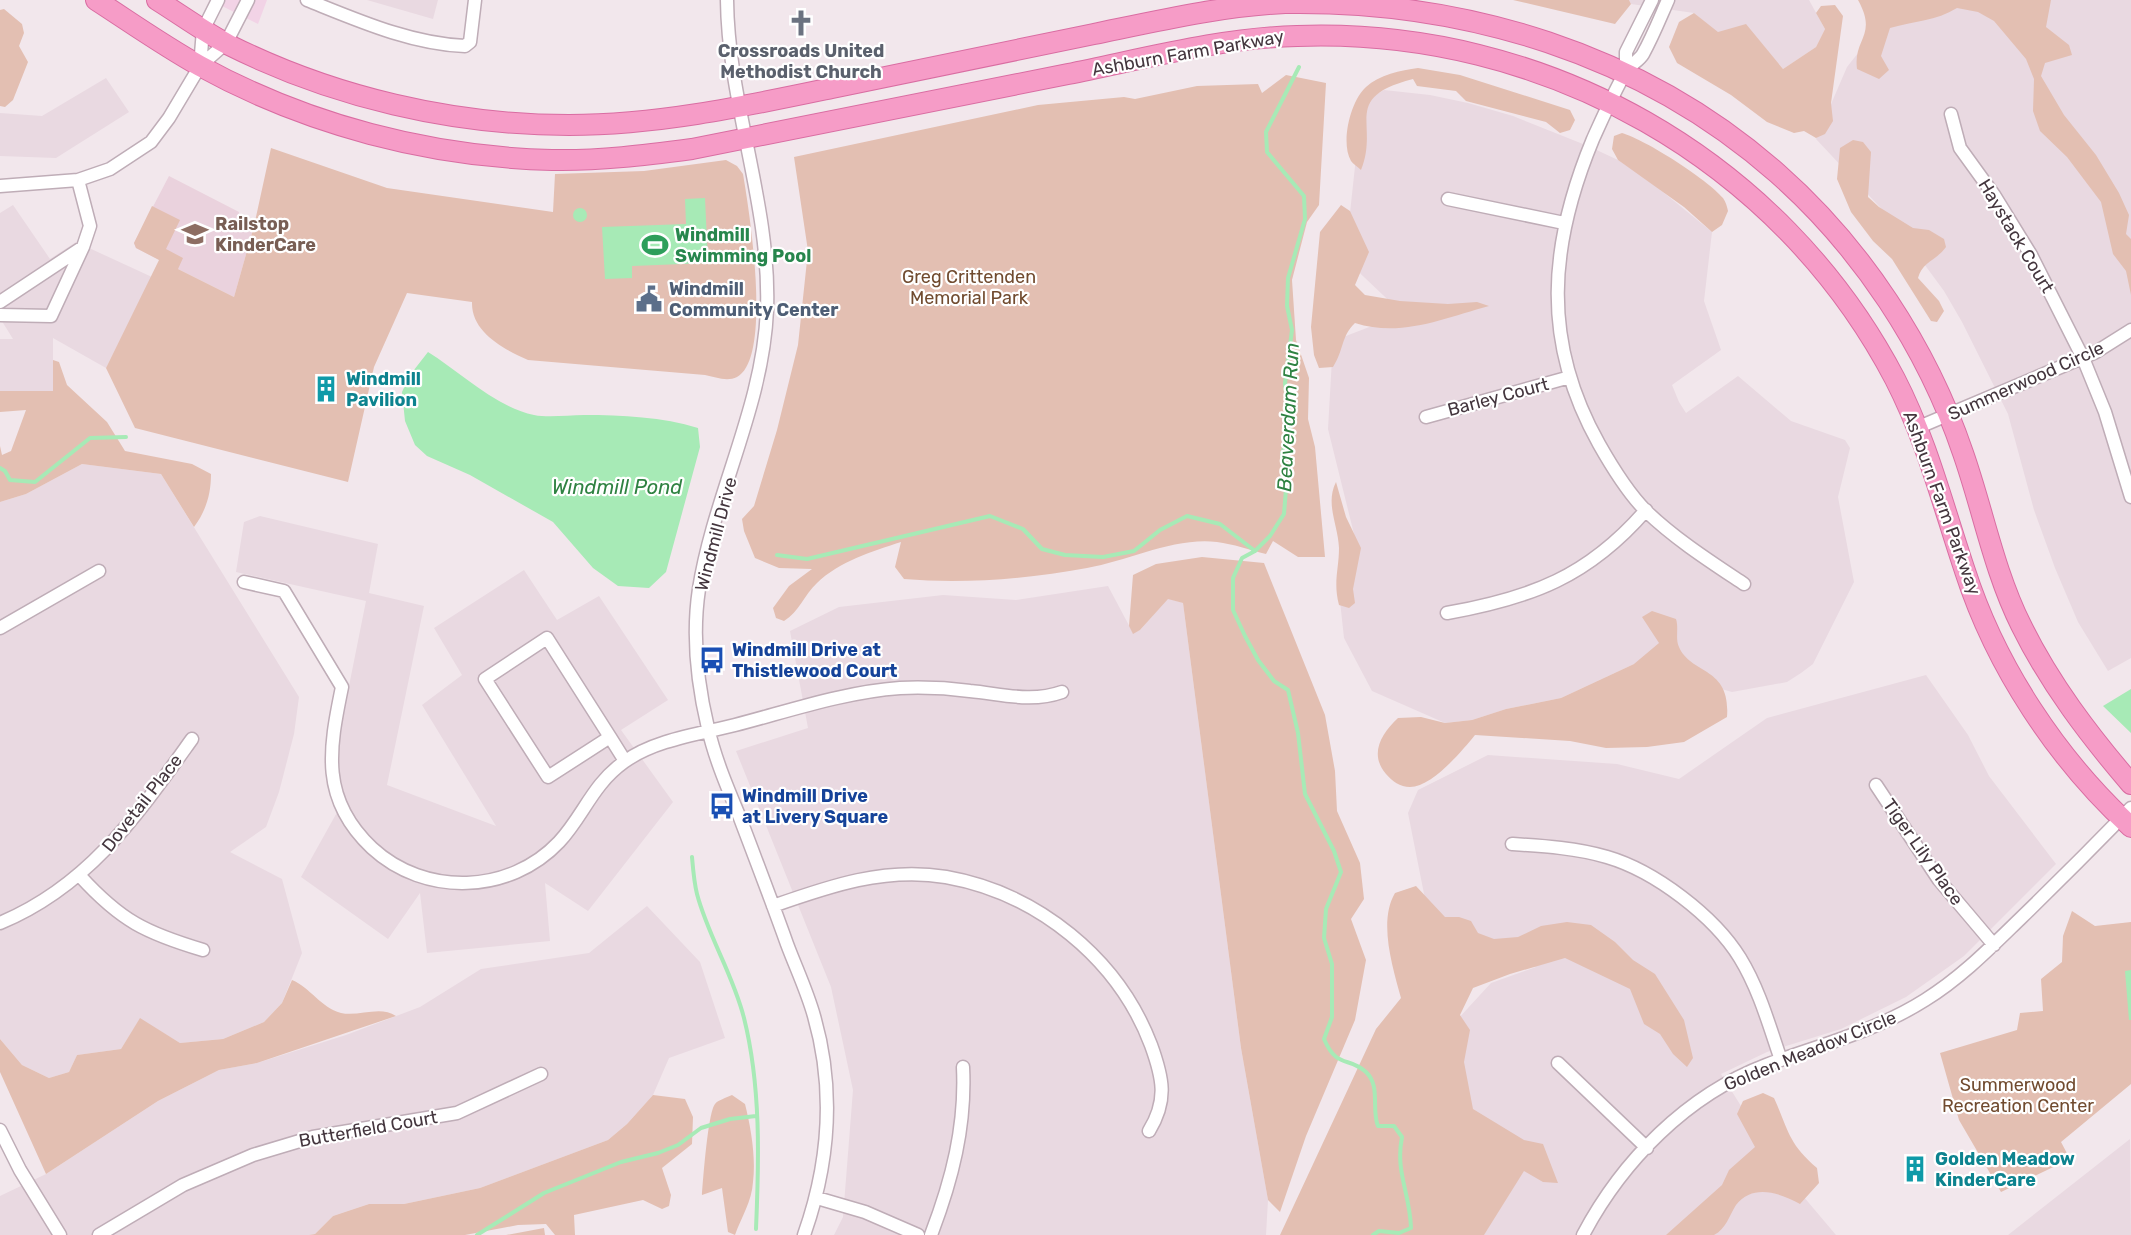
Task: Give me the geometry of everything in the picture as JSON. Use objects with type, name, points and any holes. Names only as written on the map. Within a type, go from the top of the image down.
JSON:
[{"type":"main road","name":"Ashburn Farm Parkway","points":[[96,0],[200,66],[263,96],[339,125],[399,141],[479,154],[553,160],[618,158],[692,149],[1192,49],[1293,36],[1393,39],[1476,53],[1557,78],[1611,102],[1671,135],[1722,171],[1780,222],[1826,274],[1876,344],[1919,427],[1944,500],[1966,576],[2002,655],[2043,725],[2074,767],[2128,818]]},
{"type":"main road","name":"Ashburn Farm Parkway","points":[[157,0],[226,43],[324,84],[397,105],[471,119],[533,125],[597,125],[741,107],[1201,13],[1292,2],[1357,2],[1398,5],[1481,19],[1554,40],[1626,70],[1704,117],[1774,171],[1803,197],[1881,291],[1918,351],[1949,415],[2019,621],[2069,707],[2131,784]]},
{"type":"street","points":[[200,66],[203,30],[218,0]]},
{"type":"street","points":[[0,186],[78,180],[110,169],[151,142],[169,118],[200,66],[226,43],[248,0]]},
{"type":"street","points":[[307,0],[360,21],[415,37],[465,46],[470,42],[474,0]]},
{"type":"street","name":"Windmill Drive","points":[[727,0],[730,45],[765,250],[766,338],[755,393],[712,536],[699,590],[696,658],[708,732],[807,994],[821,1045],[826,1075],[827,1137],[817,1198],[804,1235]]},
{"type":"street","points":[[1626,70],[1626,52],[1652,0]]},
{"type":"street","points":[[1668,0],[1642,56],[1626,70],[1577,180],[1564,223],[1558,262],[1557,308],[1570,377],[1579,405],[1621,480],[1646,510],[1744,584]]},
{"type":"street","name":"Haystack Court","points":[[1951,114],[1960,148],[1994,195],[2031,255],[2083,358],[2105,412],[2131,497]]},
{"type":"street","points":[[0,315],[51,316],[83,247],[90,226],[78,180]]},
{"type":"street","points":[[1448,199],[1564,223]]},
{"type":"street","points":[[0,302],[83,247]]},
{"type":"street","name":"Summerwood Circle","points":[[1919,427],[2083,358],[2131,330]]},
{"type":"street","name":"Barley Court","points":[[1426,417],[1570,377]]},
{"type":"street","points":[[1447,613],[1493,605],[1552,585],[1600,554],[1646,510]]},
{"type":"street","points":[[0,628],[99,571]]},
{"type":"street","points":[[244,582],[284,591],[342,687],[330,752],[332,775],[340,802],[349,820],[366,842],[387,859],[413,873],[446,882],[468,883],[501,878],[531,865],[560,841],[595,788],[626,761],[657,746],[876,691],[933,688],[1023,698],[1044,698],[1062,692]]},
{"type":"street","points":[[610,737],[548,777],[484,679],[547,638],[626,761]]},
{"type":"street","name":"Dovetail Place","points":[[0,923],[27,910],[80,876],[119,837],[192,739]]},
{"type":"street","name":"Tiger Lily Place","points":[[1876,785],[1939,880],[1994,945]]},
{"type":"street","name":"Golden Meadow Circle","points":[[1583,1235],[1605,1197],[1647,1148],[1680,1115],[1735,1079],[1834,1042],[1908,1010],[1962,974],[2128,818]]},
{"type":"street","points":[[1512,844],[1555,847],[1610,858],[1642,872],[1680,896],[1707,918],[1741,959],[1757,992],[1781,1060]]},
{"type":"street","points":[[773,906],[849,881],[873,876],[906,874],[938,876],[972,884],[996,891],[1040,912],[1089,950],[1123,991],[1141,1022],[1156,1059],[1163,1089],[1160,1113],[1149,1131]]},
{"type":"street","points":[[80,876],[114,911],[134,924],[159,937],[203,950]]},
{"type":"street","points":[[1558,1063],[1647,1148]]},
{"type":"street","points":[[931,1235],[954,1167],[964,1093],[963,1067]]},
{"type":"street","name":"Butterfield Court","points":[[99,1235],[183,1185],[253,1155],[313,1137],[457,1113],[541,1074]]},
{"type":"street","points":[[0,1130],[20,1170],[60,1235]]},
{"type":"street","points":[[817,1198],[865,1212],[918,1235]]},
{"type":"shaded area","points":[[210,0],[267,0],[258,24]]},
{"type":"shaded area","points":[[367,0],[438,0],[433,19]]},
{"type":"shaded area","points":[[1629,0],[1809,0],[1825,29],[1816,47],[1783,69],[1746,25],[1718,33],[1694,13],[1631,4]]},
{"type":"shaded area","points":[[1900,0],[2131,0],[2131,658],[2108,671],[2078,622],[2055,568],[2034,510],[2008,414],[1962,322],[1944,291],[1891,219],[1816,139],[1847,67]]},
{"type":"shaded area","points":[[106,78],[129,112],[56,158],[0,156],[0,113],[42,116]]},
{"type":"shaded area","points":[[1384,90],[1430,95],[1468,103],[1513,116],[1588,146],[1618,160],[1652,183],[1712,232],[1704,301],[1721,350],[1672,385],[1686,413],[1738,376],[1791,421],[1845,440],[1850,448],[1838,497],[1854,582],[1813,664],[1801,673],[1787,682],[1732,692],[1634,664],[1561,698],[1506,709],[1472,720],[1445,723],[1372,691],[1344,638],[1339,592],[1354,534],[1328,429],[1333,341],[1403,314],[1345,259],[1362,102]]},
{"type":"shaded area","name":"Railstop KinderCare","points":[[169,176],[239,212],[238,217],[254,226],[234,297],[136,248],[134,243]]},
{"type":"shaded area","points":[[13,205],[50,259],[76,242],[152,277],[106,368],[53,338],[53,391],[0,391],[0,339],[13,339],[0,318],[0,213]]},
{"type":"shaded area","points":[[82,464],[161,474],[299,697],[294,734],[279,792],[266,827],[230,852],[282,879],[302,953],[282,1003],[264,1022],[223,1039],[180,1043],[140,1019],[121,1049],[77,1055],[69,1072],[49,1078],[22,1065],[0,1039],[0,502],[26,494]]},
{"type":"shaded area","points":[[260,516],[378,544],[369,593],[424,606],[387,785],[496,826],[422,705],[462,675],[434,628],[524,570],[557,620],[599,596],[668,700],[621,730],[673,802],[588,911],[545,883],[550,941],[427,953],[420,893],[388,939],[301,877],[345,798],[337,763],[338,741],[366,601],[236,572],[244,522]]},
{"type":"shaded area","points":[[1108,586],[1133,633],[1140,630],[1168,598],[1183,603],[1241,1048],[1268,1200],[1266,1235],[834,1235],[843,1217],[853,1090],[831,987],[736,751],[808,728],[790,631],[839,607],[943,595],[1016,600]]},
{"type":"shaded area","points":[[1926,675],[1968,735],[1989,776],[2056,864],[1964,956],[1906,997],[1841,1029],[1767,1052],[1721,1074],[1781,1170],[1836,1235],[1479,1235],[1471,1136],[1457,1020],[1491,983],[1536,967],[1461,944],[1427,909],[1408,813],[1418,790],[1488,755],[1617,764],[1679,779],[1767,718]]},
{"type":"shaded area","points":[[647,906],[700,962],[725,1038],[669,1058],[653,1095],[627,1124],[608,1140],[480,1188],[404,1204],[369,1204],[333,1216],[315,1234],[309,1235],[0,1235],[0,1196],[46,1174],[158,1101],[219,1070],[257,1063],[346,1035],[420,1007],[481,969],[589,953]]},
{"type":"shaded area","points":[[2130,1139],[2131,1235],[2008,1235]]},
{"type":"green space","points":[[1513,0],[1629,0],[1631,4],[1615,24]]},
{"type":"green space","points":[[1858,0],[2051,0],[2046,27],[2069,45],[2072,55],[2045,63],[2041,76],[2064,115],[2096,155],[2119,193],[2129,215],[2126,234],[2131,239],[2131,295],[2126,271],[2113,254],[2101,202],[2067,157],[2040,131],[2033,111],[2034,79],[2026,59],[1994,21],[1978,12],[1957,8],[1933,18],[1890,28],[1881,56],[1889,70],[1879,79],[1857,69],[1858,50],[1866,22]]},
{"type":"green space","points":[[1835,5],[1843,16],[1831,103],[1833,121],[1825,134],[1816,138],[1804,131],[1794,133],[1767,122],[1731,95],[1677,63],[1669,47],[1679,22],[1694,13],[1718,32],[1746,24],[1783,69],[1816,47],[1825,29],[1816,13],[1821,6]]},
{"type":"green space","points":[[4,9],[22,24],[24,33],[19,46],[28,62],[13,100],[5,107],[0,106],[0,10]]},
{"type":"green space","points":[[1418,68],[1460,75],[1570,110],[1575,120],[1570,130],[1560,133],[1546,122],[1466,101],[1456,91],[1417,86],[1413,79],[1391,86],[1377,95],[1369,104],[1366,153],[1361,170],[1351,161],[1347,143],[1349,122],[1356,101],[1366,87],[1377,79]]},
{"type":"green space","name":"Greg Crittenden Memorial Park","points":[[1286,75],[1326,83],[1319,205],[1307,222],[1292,280],[1296,340],[1309,378],[1308,419],[1315,447],[1325,557],[1298,557],[1273,541],[1266,554],[1223,543],[1201,541],[1168,546],[1103,565],[1065,572],[996,580],[950,581],[904,579],[895,567],[901,542],[856,558],[826,575],[812,588],[789,617],[784,621],[776,618],[773,608],[789,586],[812,569],[779,568],[755,558],[744,531],[742,519],[754,506],[777,430],[798,345],[808,251],[794,157],[1038,105],[1124,97],[1135,99],[1197,86],[1258,84],[1262,93]]},
{"type":"green space","points":[[1622,133],[1660,152],[1715,190],[1724,200],[1728,211],[1722,225],[1712,232],[1684,207],[1618,160],[1612,149],[1614,136]]},
{"type":"green space","points":[[1853,140],[1863,142],[1871,152],[1868,197],[1879,207],[1913,228],[1929,230],[1944,239],[1946,247],[1923,268],[1918,278],[1939,301],[1944,311],[1937,322],[1931,321],[1892,259],[1873,241],[1851,212],[1837,179],[1840,148]]},
{"type":"green space","points":[[271,148],[387,188],[553,212],[555,174],[644,171],[726,160],[737,166],[743,174],[750,218],[756,282],[756,314],[754,342],[748,364],[737,377],[725,379],[705,375],[528,360],[499,345],[483,331],[473,313],[472,302],[407,293],[374,367],[348,482],[135,428],[106,368],[159,260],[136,248],[134,243],[152,206],[180,220],[166,249],[183,258],[178,269],[234,297],[254,226]]},
{"type":"green space","points":[[1341,205],[1350,211],[1369,252],[1355,285],[1365,295],[1400,301],[1448,304],[1477,302],[1489,306],[1422,325],[1389,328],[1355,323],[1347,333],[1333,367],[1319,368],[1314,355],[1311,327],[1320,232]]},
{"type":"green space","points":[[53,360],[59,362],[67,385],[107,422],[125,451],[192,464],[211,474],[207,502],[194,527],[161,474],[82,464],[26,494],[0,502],[0,446],[2,455],[11,451],[26,410],[0,412],[0,391],[53,391]]},
{"type":"green space","points":[[1336,482],[1346,517],[1361,548],[1353,589],[1355,603],[1349,608],[1339,605],[1336,589],[1339,548],[1332,498]]},
{"type":"green space","points":[[1202,557],[1264,563],[1325,715],[1335,771],[1337,811],[1360,863],[1364,899],[1351,919],[1366,960],[1355,1020],[1306,1136],[1280,1212],[1268,1200],[1241,1048],[1183,603],[1168,599],[1140,630],[1133,634],[1129,626],[1133,575],[1156,564]]},
{"type":"green space","points":[[1652,611],[1676,619],[1679,647],[1692,663],[1709,673],[1723,688],[1727,700],[1727,717],[1684,742],[1647,747],[1606,748],[1570,741],[1475,735],[1437,775],[1419,785],[1410,787],[1394,781],[1381,767],[1378,759],[1379,744],[1398,718],[1421,717],[1445,723],[1472,720],[1506,709],[1561,698],[1634,664],[1659,643],[1642,617]]},
{"type":"green space","points":[[1416,886],[1445,917],[1459,917],[1471,921],[1478,933],[1494,939],[1518,937],[1541,926],[1567,922],[1591,925],[1615,942],[1633,960],[1655,974],[1684,1020],[1693,1058],[1687,1067],[1673,1054],[1660,1034],[1644,1024],[1630,989],[1565,958],[1510,974],[1473,988],[1460,1015],[1470,1030],[1464,1062],[1473,1109],[1524,1140],[1543,1144],[1558,1183],[1543,1182],[1524,1171],[1484,1235],[1280,1235],[1376,1029],[1401,998],[1389,945],[1388,917],[1395,893]]},
{"type":"green space","name":"Summerwood Recreation Center","points":[[2072,911],[2095,926],[2131,922],[2131,1084],[2061,1142],[2070,1159],[2001,1192],[1959,1120],[1940,1053],[2017,1030],[2020,1013],[2043,1011],[2041,979],[2062,962],[2063,936]]},
{"type":"green space","points":[[292,980],[327,1006],[341,1013],[383,1011],[396,1016],[257,1063],[219,1070],[158,1101],[46,1174],[0,1072],[0,1039],[22,1065],[49,1078],[69,1072],[77,1055],[121,1049],[140,1018],[180,1043],[223,1039],[264,1022],[282,1003]]},
{"type":"green space","points":[[1763,1093],[1774,1098],[1795,1144],[1817,1168],[1819,1183],[1800,1204],[1784,1196],[1767,1192],[1750,1194],[1736,1205],[1724,1226],[1714,1235],[1666,1235],[1722,1185],[1729,1170],[1755,1147],[1737,1114],[1743,1101]]},
{"type":"green space","points":[[653,1095],[685,1099],[693,1117],[692,1144],[662,1168],[671,1195],[669,1206],[662,1209],[643,1200],[574,1215],[575,1235],[555,1235],[546,1224],[518,1225],[465,1235],[309,1235],[315,1234],[333,1216],[369,1204],[404,1204],[480,1188],[608,1140],[627,1124]]},
{"type":"green space","points":[[732,1095],[745,1104],[754,1163],[751,1196],[735,1235],[728,1232],[722,1188],[702,1195],[712,1110],[720,1100]]},
{"type":"green space","points":[[544,1228],[545,1235],[506,1235]]},
{"type":"water","name":"Windmill Swimming Pool","points":[[705,198],[708,263],[632,266],[632,278],[605,279],[602,227],[686,224],[685,199]]},
{"type":"water","points":[[577,208],[583,208],[587,215],[583,222],[577,222],[573,218],[573,212]]},
{"type":"water","name":"Windmill Pond","points":[[428,352],[492,397],[520,411],[534,415],[628,416],[671,421],[698,428],[700,447],[666,572],[649,588],[618,586],[593,568],[553,522],[470,475],[427,456],[415,445],[405,421],[402,392],[410,375]]},
{"type":"water","points":[[2131,689],[2131,733],[2103,706]]},
{"type":"water","points":[[2131,970],[2131,1020],[2129,1020],[2125,971]]},
{"type":"waterway","name":"Beaverdam Run","points":[[1299,67],[1266,132],[1267,152],[1304,196],[1305,219],[1288,278],[1287,306],[1292,330],[1285,383],[1290,430],[1282,454],[1286,489],[1284,514],[1270,536],[1255,551],[1242,558],[1233,578],[1233,610],[1258,660],[1274,681],[1288,690],[1298,733],[1305,794],[1334,851],[1341,872],[1326,909],[1324,938],[1332,964],[1332,1017],[1324,1039],[1334,1055],[1360,1067],[1371,1078],[1375,1091],[1378,1126],[1394,1126],[1402,1137],[1400,1161],[1411,1228],[1399,1233],[1379,1231],[1373,1235]]},
{"type":"waterway","points":[[0,468],[5,471],[10,480],[35,482],[90,438],[126,437]]},
{"type":"waterway","points":[[777,555],[807,559],[990,516],[1023,529],[1042,549],[1065,555],[1103,557],[1134,551],[1160,530],[1187,516],[1220,524],[1255,551]]},
{"type":"waterway","points":[[692,857],[697,894],[707,925],[734,986],[750,1044],[758,1123],[756,1229]]},
{"type":"waterway","points":[[477,1235],[544,1193],[621,1162],[658,1153],[678,1145],[701,1128],[730,1119],[756,1116]]},
{"type":"place","name":"Crossroads United Methodist Church","points":[[801,23]]},
{"type":"place","name":"Railstop KinderCare","points":[[195,234]]},
{"type":"place","name":"Windmill Swimming Pool","points":[[655,245]]},
{"type":"place","name":"Windmill Community Center","points":[[649,299]]},
{"type":"place","name":"Windmill Pavilion","points":[[326,389]]},
{"type":"place","name":"Windmill Drive at Thistlewood Court","points":[[712,660]]},
{"type":"place","name":"Windmill Drive at Livery Square","points":[[722,806]]},
{"type":"place","name":"Golden Meadow KinderCare","points":[[1915,1169]]}]
